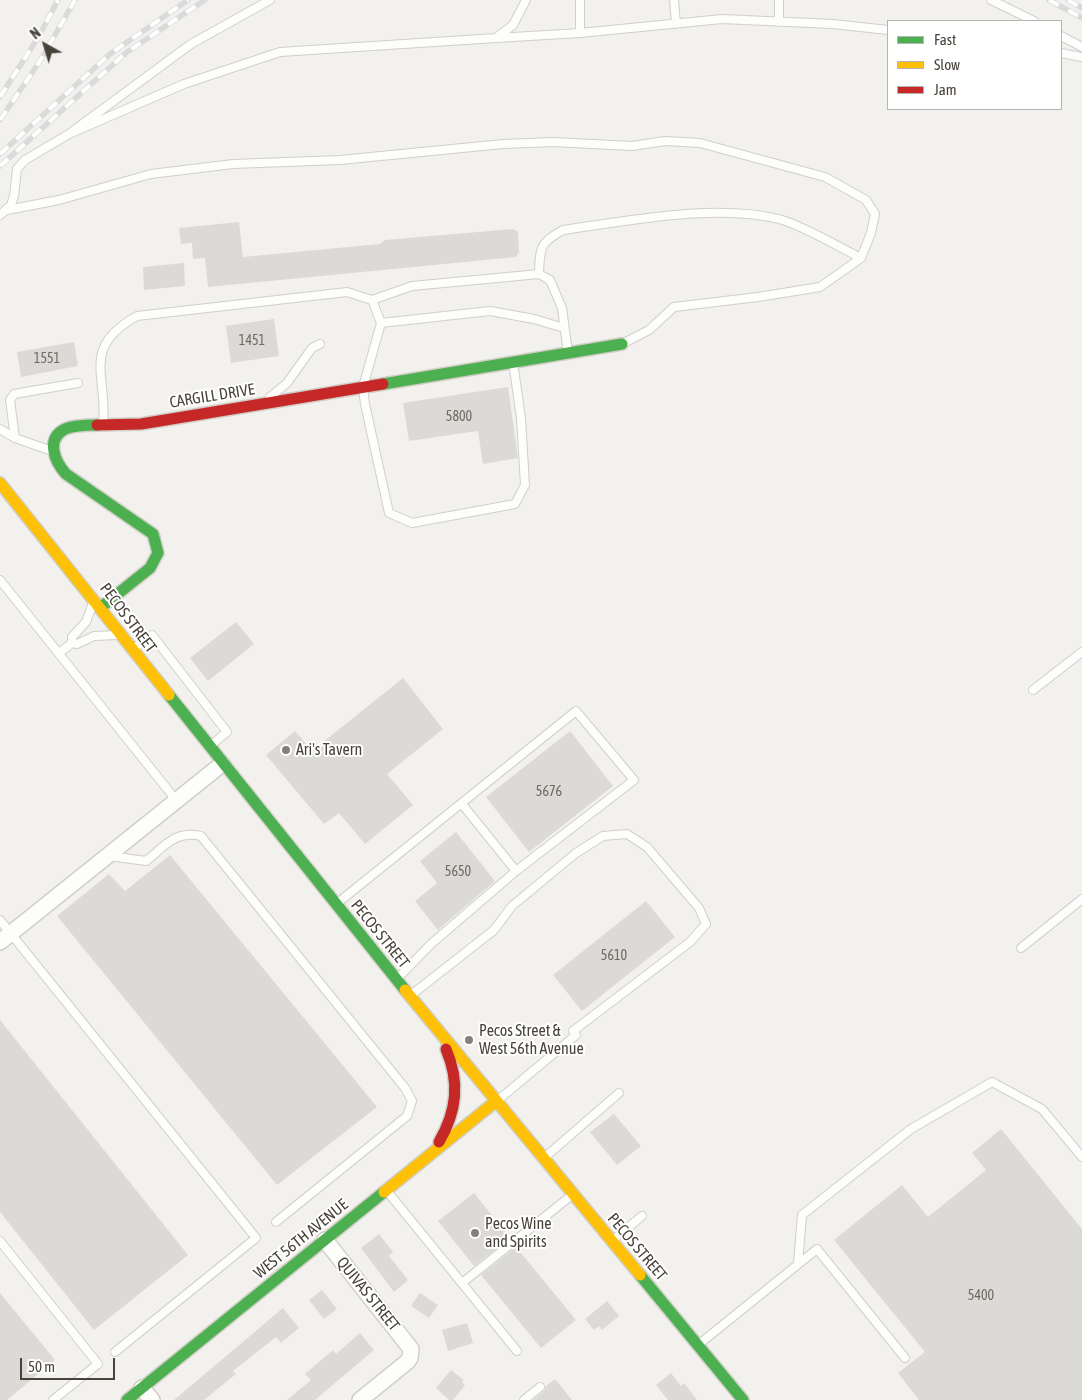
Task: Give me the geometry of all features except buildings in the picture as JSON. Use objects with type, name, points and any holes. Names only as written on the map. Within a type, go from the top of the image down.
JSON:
[{"type":"main road","name":"CARGILL DRIVE","points":[[52,451],[56,438],[64,429],[78,426],[141,424],[622,344]]},
{"type":"main road","points":[[52,451],[56,463],[66,474],[153,534],[158,553],[150,568],[97,604]]},
{"type":"main road","name":"PECOS STREET","points":[[0,483],[68,566],[120,635],[335,906],[743,1400]]},
{"type":"main road","points":[[432,1153],[449,1126],[457,1095],[451,1059],[434,1025]]},
{"type":"main road","name":"WEST 56TH AVENUE","points":[[127,1400],[495,1102]]},
{"type":"street","points":[[5,938],[222,764]]},
{"type":"street","name":"QUIVAS STREET","points":[[325,1240],[411,1349],[410,1358],[407,1362],[360,1400]]},
{"type":"street","points":[[142,1388],[152,1400]]},
{"type":"lane","points":[[7,210],[14,196],[17,169],[25,160],[69,134],[191,44],[270,0]]},
{"type":"lane","points":[[496,38],[513,25],[526,0]]},
{"type":"lane","points":[[580,0],[580,34]]},
{"type":"lane","points":[[674,0],[676,24]]},
{"type":"lane","points":[[779,22],[780,0]]},
{"type":"lane","points":[[991,0],[1032,20]]},
{"type":"lane","points":[[69,134],[184,84],[280,52],[580,34],[722,19],[887,30]]},
{"type":"lane","points":[[1062,37],[1082,47]]},
{"type":"lane","points":[[1062,53],[1082,57]]},
{"type":"lane","points":[[0,215],[7,210],[59,200],[151,174],[233,164],[340,160],[503,144],[553,142],[632,146],[665,141],[700,143],[825,177],[866,200],[875,214],[871,233],[861,258],[820,286],[758,297],[674,307],[650,330],[622,344]]},
{"type":"lane","points":[[538,274],[540,247],[547,239],[563,230],[699,213],[780,220],[861,258]]},
{"type":"lane","points":[[103,426],[105,407],[99,370],[102,352],[109,338],[125,322],[137,316],[347,292],[372,300],[412,286],[538,274],[550,280],[562,308],[568,353]]},
{"type":"lane","points":[[372,300],[381,324],[363,387],[388,513],[412,523],[515,504],[525,486],[521,418],[513,362]]},
{"type":"lane","points":[[381,324],[490,311],[534,319],[564,328]]},
{"type":"lane","points":[[260,404],[287,383],[312,348],[320,344]]},
{"type":"lane","points":[[15,438],[10,400],[14,394],[78,384]]},
{"type":"lane","points":[[0,429],[15,438],[52,451]]},
{"type":"lane","points":[[0,580],[176,800]]},
{"type":"lane","points":[[72,643],[72,637],[86,622],[97,604]]},
{"type":"lane","points":[[59,653],[72,643],[77,644],[94,636],[120,635]]},
{"type":"lane","points":[[132,650],[152,635],[227,732],[209,747]]},
{"type":"lane","points":[[1033,690],[1082,652]]},
{"type":"lane","points":[[335,906],[576,711],[634,780],[516,871],[430,944],[396,979]]},
{"type":"lane","points":[[462,804],[516,871]]},
{"type":"lane","points":[[107,856],[146,862],[179,835],[188,833],[201,836],[406,1088],[412,1101],[407,1116],[276,1222]]},
{"type":"lane","points":[[410,996],[494,930],[512,906],[576,853],[604,836],[627,834],[647,847],[699,908],[706,924],[690,942],[575,1033],[495,1102]]},
{"type":"lane","points":[[1021,948],[1082,899]]},
{"type":"lane","points":[[0,920],[5,938],[256,1238],[115,1352]]},
{"type":"lane","points":[[798,1264],[802,1214],[911,1129],[992,1082],[1042,1109],[1082,1157]]},
{"type":"lane","points":[[543,1159],[619,1092]]},
{"type":"lane","points":[[387,1191],[517,1351]]},
{"type":"lane","points":[[462,1283],[573,1195]]},
{"type":"lane","points":[[611,1241],[642,1216]]},
{"type":"lane","points":[[0,1241],[98,1364],[53,1400]]},
{"type":"lane","points":[[698,1346],[816,1249],[905,1358]]},
{"type":"lane","points":[[524,1400],[540,1387]]},
{"type":"railway","points":[[0,97],[39,36],[58,0]]},
{"type":"railway","points":[[0,120],[40,61],[75,0]]},
{"type":"railway","points":[[0,154],[110,54],[188,0]]},
{"type":"railway","points":[[0,166],[127,52],[205,0]]},
{"type":"railway","points":[[1049,0],[1082,18]]},
{"type":"railway","points":[[1068,0],[1082,8]]},
{"type":"traffic: fast","points":[[383,384],[622,344]]},
{"type":"traffic: fast","points":[[97,425],[72,427],[59,433],[54,444],[58,463],[66,474],[153,534],[158,553],[150,568],[100,608]]},
{"type":"traffic: fast","points":[[169,695],[405,990]]},
{"type":"traffic: fast","points":[[127,1400],[384,1192]]},
{"type":"traffic: fast","points":[[640,1275],[743,1400]]},
{"type":"traffic: slow","points":[[0,483],[169,695]]},
{"type":"traffic: slow","points":[[405,990],[640,1275]]},
{"type":"traffic: slow","points":[[384,1192],[495,1102]]},
{"type":"traffic: jam","points":[[97,425],[141,424],[383,384]]},
{"type":"traffic: jam","points":[[439,1142],[450,1119],[455,1085],[446,1049]]},
{"type":"place","name":"Ari's Tavern","points":[[286,750]]},
{"type":"place","name":"Pecos Street & West 56th Avenue","points":[[469,1040]]},
{"type":"place","name":"Pecos Wine and Spirits","points":[[475,1233]]}]
